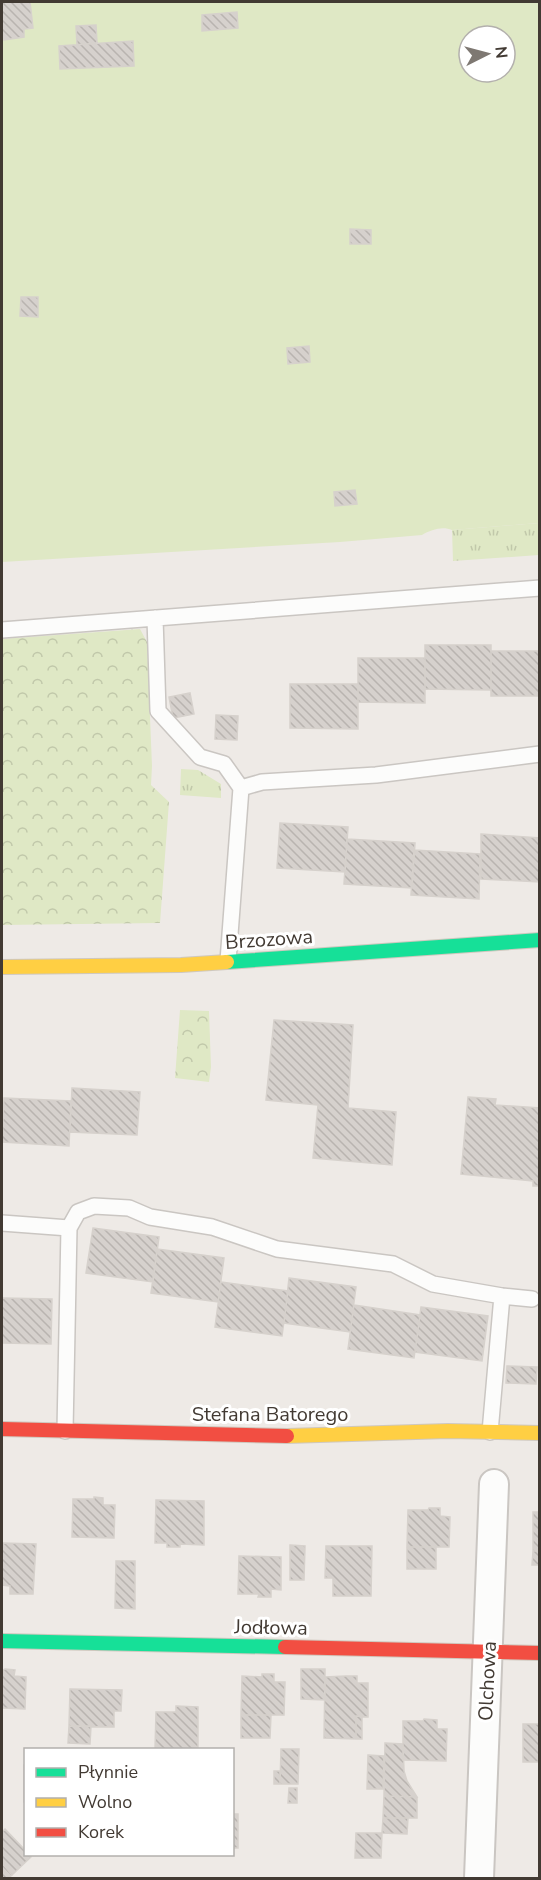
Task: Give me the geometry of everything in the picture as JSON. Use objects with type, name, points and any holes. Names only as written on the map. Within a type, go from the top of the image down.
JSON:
[{"type":"street","name":"Brzozowa","points":[[2,967],[181,965],[540,940]]},
{"type":"street","name":"Stefana Batorego","points":[[2,1429],[279,1436],[448,1431],[540,1433]]},
{"type":"street","name":"Olchowa","points":[[479,1878],[494,1484]]},
{"type":"street","name":"Jodłowa","points":[[2,1641],[488,1650],[540,1653]]},
{"type":"lane","points":[[2,630],[540,588]]},
{"type":"lane","points":[[155,618],[158,711],[200,757],[224,764],[241,788],[228,961]]},
{"type":"lane","points":[[241,788],[262,782],[376,775],[540,754]]},
{"type":"lane","points":[[65,1431],[69,1228],[78,1212],[94,1206],[129,1208],[150,1217],[212,1227],[276,1249],[393,1264],[433,1284],[532,1299]]},
{"type":"lane","points":[[2,1223],[69,1228]]},
{"type":"lane","points":[[490,1432],[502,1296]]},
{"type":"green space","points":[[2,2],[539,2],[539,523],[440,529],[422,535],[2,562]]},
{"type":"green space","points":[[539,523],[539,555],[453,561],[452,530]]},
{"type":"green space","points":[[140,629],[147,642],[151,785],[169,802],[160,923],[2,925],[2,639]]},
{"type":"green space","points":[[181,769],[198,770],[221,784],[221,798],[180,795]]},
{"type":"green space","points":[[180,1010],[209,1011],[211,1067],[209,1082],[175,1078]]},
{"type":"building","points":[[2,2],[30,2],[33,28],[24,29],[24,37],[4,40]]},
{"type":"building","points":[[237,12],[238,28],[202,31],[202,15]]},
{"type":"building","points":[[96,25],[97,43],[77,45],[76,26]]},
{"type":"building","points":[[133,41],[134,66],[60,69],[59,46]]},
{"type":"building","points":[[350,229],[371,230],[371,244],[350,244]]},
{"type":"building","points":[[21,297],[38,297],[38,317],[20,316]]},
{"type":"building","points":[[309,346],[310,362],[288,364],[287,348]]},
{"type":"building","points":[[355,490],[357,504],[335,506],[334,492]]},
{"type":"building","points":[[425,645],[491,645],[491,690],[425,689]]},
{"type":"building","points":[[491,651],[540,651],[540,696],[491,696]]},
{"type":"building","points":[[358,658],[425,658],[425,703],[358,702]]},
{"type":"building","points":[[290,684],[358,684],[358,729],[290,728]]},
{"type":"building","points":[[190,693],[194,714],[173,718],[169,697]]},
{"type":"building","points":[[216,715],[238,716],[237,740],[215,739]]},
{"type":"building","points":[[280,823],[348,827],[345,872],[277,868]]},
{"type":"building","points":[[481,834],[540,838],[540,882],[481,879]]},
{"type":"building","points":[[347,839],[415,843],[412,888],[344,884]]},
{"type":"building","points":[[414,850],[480,854],[479,899],[411,895]]},
{"type":"building","points":[[274,1020],[353,1025],[348,1108],[396,1112],[392,1165],[313,1158],[318,1105],[266,1100]]},
{"type":"building","points":[[72,1088],[140,1092],[137,1135],[70,1132]]},
{"type":"building","points":[[468,1097],[496,1099],[495,1105],[540,1108],[540,1186],[533,1186],[533,1181],[461,1174]]},
{"type":"building","points":[[4,1098],[71,1101],[69,1146],[2,1142]]},
{"type":"building","points":[[93,1228],[159,1237],[153,1282],[86,1273]]},
{"type":"building","points":[[157,1249],[224,1258],[218,1302],[151,1293]]},
{"type":"building","points":[[289,1278],[356,1287],[350,1332],[284,1323]]},
{"type":"building","points":[[221,1282],[288,1291],[282,1336],[215,1327]]},
{"type":"building","points":[[2,1298],[52,1299],[51,1344],[2,1343]]},
{"type":"building","points":[[354,1305],[420,1315],[414,1358],[348,1349]]},
{"type":"building","points":[[421,1307],[488,1316],[482,1361],[415,1352]]},
{"type":"building","points":[[507,1366],[537,1367],[536,1384],[506,1383]]},
{"type":"building","points":[[94,1497],[103,1498],[103,1505],[115,1505],[114,1538],[72,1537],[73,1499],[94,1499]]},
{"type":"building","points":[[156,1500],[204,1501],[204,1545],[180,1544],[180,1547],[167,1547],[167,1543],[155,1543]]},
{"type":"building","points":[[429,1508],[440,1508],[440,1516],[450,1517],[449,1547],[407,1547],[408,1510],[428,1510]]},
{"type":"building","points":[[533,1512],[540,1512],[540,1551],[533,1551]]},
{"type":"building","points":[[2,1543],[36,1544],[33,1594],[10,1594],[10,1586],[2,1585]]},
{"type":"building","points":[[290,1545],[305,1546],[304,1580],[290,1580]]},
{"type":"building","points":[[326,1546],[372,1546],[371,1596],[333,1596],[333,1578],[325,1578]]},
{"type":"building","points":[[407,1547],[436,1547],[436,1569],[407,1569]]},
{"type":"building","points":[[533,1551],[540,1551],[540,1565],[532,1565]]},
{"type":"building","points":[[239,1556],[281,1557],[281,1590],[271,1589],[271,1597],[258,1597],[259,1594],[238,1594]]},
{"type":"building","points":[[116,1561],[135,1561],[135,1609],[115,1608]]},
{"type":"building","points":[[301,1669],[325,1669],[325,1700],[301,1699]]},
{"type":"building","points":[[15,1670],[14,1676],[26,1677],[25,1709],[2,1708],[2,1671]]},
{"type":"building","points":[[262,1674],[274,1674],[274,1682],[285,1682],[284,1715],[241,1715],[242,1676],[262,1677]]},
{"type":"building","points":[[357,1676],[357,1683],[368,1683],[368,1717],[356,1716],[356,1739],[324,1738],[325,1677]]},
{"type":"building","points":[[70,1689],[122,1690],[121,1711],[114,1711],[114,1727],[69,1726]]},
{"type":"building","points":[[176,1706],[198,1707],[198,1748],[155,1748],[156,1712],[176,1712]]},
{"type":"building","points":[[241,1715],[271,1715],[270,1738],[241,1738]]},
{"type":"building","points":[[356,1716],[362,1716],[362,1739],[356,1739]]},
{"type":"building","points":[[424,1719],[437,1720],[437,1729],[447,1729],[446,1761],[403,1760],[403,1721],[423,1721]]},
{"type":"building","points":[[523,1724],[540,1724],[540,1762],[523,1762]]},
{"type":"building","points":[[69,1726],[91,1726],[90,1744],[68,1743]]},
{"type":"building","points":[[385,1743],[403,1744],[404,1771],[417,1797],[384,1796]]},
{"type":"building","points":[[281,1749],[299,1749],[298,1784],[280,1784]]},
{"type":"building","points":[[368,1755],[384,1756],[383,1789],[367,1789]]},
{"type":"building","points":[[274,1771],[280,1771],[280,1784],[274,1784]]},
{"type":"building","points":[[289,1788],[297,1788],[297,1803],[288,1803]]},
{"type":"building","points":[[384,1796],[417,1797],[417,1818],[383,1818]]},
{"type":"building","points":[[234,1814],[238,1814],[238,1848],[234,1848]]},
{"type":"building","points":[[383,1818],[408,1818],[407,1834],[382,1833]]},
{"type":"building","points":[[5,1829],[24,1849],[24,1856],[31,1857],[12,1875],[2,1863],[2,1832]]},
{"type":"building","points":[[356,1833],[382,1833],[381,1858],[355,1858]]},
{"type":"building","points":[[2,1863],[12,1875],[8,1878],[2,1878]]},
{"type":"traffic: fast","points":[[227,962],[540,940]]},
{"type":"traffic: fast","points":[[2,1641],[285,1647]]},
{"type":"traffic: slow","points":[[2,967],[181,965],[227,962]]},
{"type":"traffic: slow","points":[[287,1436],[448,1431],[540,1433]]},
{"type":"traffic: jam","points":[[2,1429],[287,1436]]},
{"type":"traffic: jam","points":[[285,1647],[540,1653]]}]
